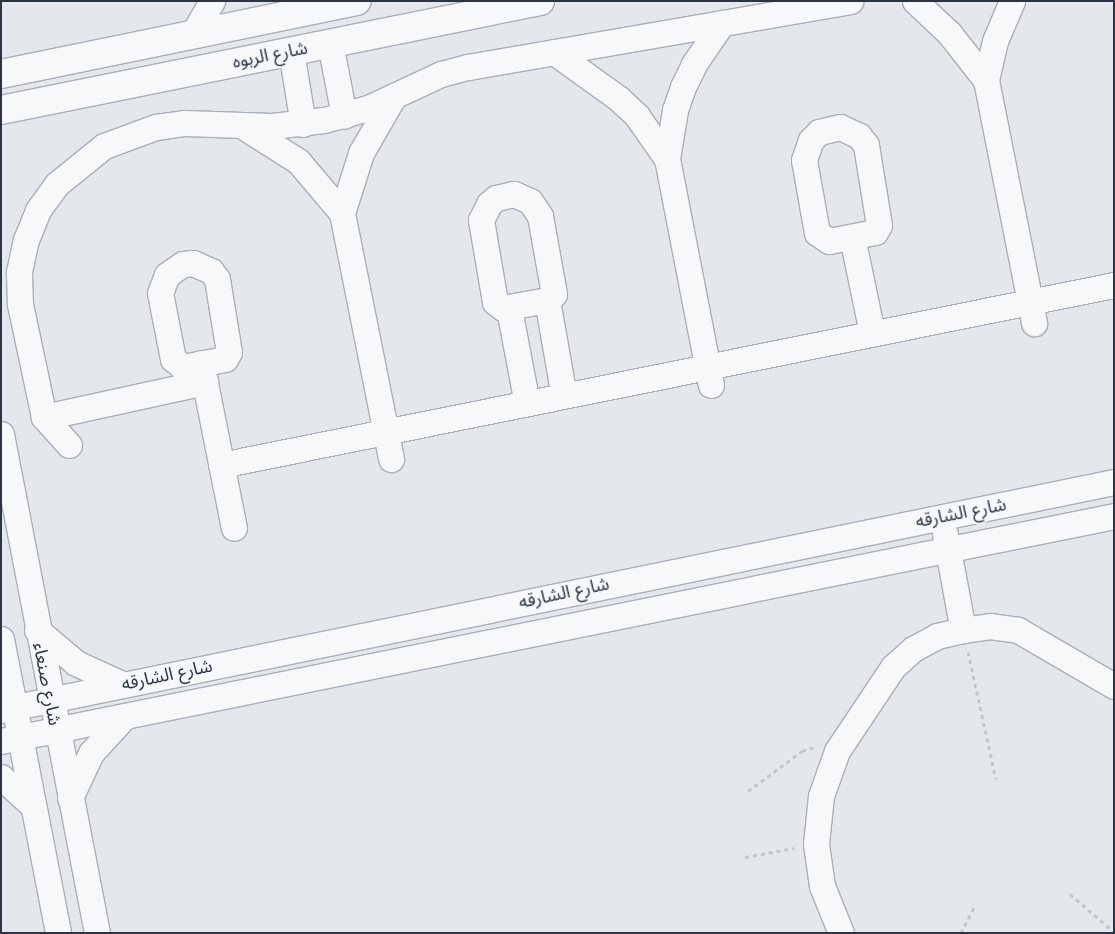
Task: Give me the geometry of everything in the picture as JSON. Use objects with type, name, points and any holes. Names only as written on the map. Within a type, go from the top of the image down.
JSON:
[{"type":"street","points":[[193,34],[212,1]]},
{"type":"street","name":"شارع الربوه","points":[[1,74],[193,34],[312,6],[357,1]]},
{"type":"street","name":"شارع الربوه","points":[[1,110],[330,43],[441,11],[540,1]]},
{"type":"street","points":[[69,444],[44,417],[20,304],[20,272],[26,240],[38,210],[57,184],[81,162],[130,135],[185,123],[241,125],[303,124],[344,116],[392,99],[441,74],[554,52],[850,1]]},
{"type":"street","points":[[915,1],[949,33],[986,80]]},
{"type":"street","points":[[1012,1],[995,41],[986,80],[1032,312]]},
{"type":"street","points":[[710,376],[667,159],[675,110],[683,87],[694,64],[722,23]]},
{"type":"street","points":[[330,43],[344,116]]},
{"type":"street","points":[[290,51],[303,124]]},
{"type":"street","points":[[554,52],[618,98],[637,116],[667,159]]},
{"type":"street","points":[[391,459],[342,212],[361,153],[392,99]]},
{"type":"street","points":[[241,125],[298,161],[342,212]]},
{"type":"street","points":[[504,195],[523,196],[530,201],[540,216],[554,290],[547,300],[509,309],[494,302],[481,220],[489,204],[504,195]]},
{"type":"street","points":[[852,237],[872,333]]},
{"type":"street","points":[[221,465],[564,396],[710,376],[872,333],[1032,312],[1114,284]]},
{"type":"street","points":[[547,300],[564,396]]},
{"type":"street","points":[[509,309],[527,403]]},
{"type":"street","points":[[44,417],[203,373],[234,528]]},
{"type":"street","name":"شارع صنعاء","points":[[1,434],[50,699],[97,933]]},
{"type":"street","name":"شارع الشارقه","points":[[8,708],[586,588],[1114,482]]},
{"type":"street","name":"شارع الشارقه","points":[[10,739],[1114,516]]},
{"type":"street","points":[[942,517],[963,630]]},
{"type":"street","points":[[586,588],[592,622]]},
{"type":"street","points":[[841,933],[822,886],[816,844],[821,796],[837,751],[893,667],[913,649],[937,636],[990,626],[1018,630],[1114,686]]},
{"type":"street","points":[[37,630],[76,663],[122,684]]},
{"type":"street","name":"شارع صنعاء","points":[[1,639],[10,739],[32,804],[58,933]]},
{"type":"street","points":[[70,798],[91,753],[124,717]]},
{"type":"street","points":[[1,777],[32,804]]},
{"type":"path","points":[[963,630],[996,778]]},
{"type":"path","points":[[748,792],[810,747],[837,751]]},
{"type":"path","points":[[745,857],[816,844]]},
{"type":"path","points":[[1070,894],[1114,932]]},
{"type":"path","points":[[961,933],[975,906]]}]
